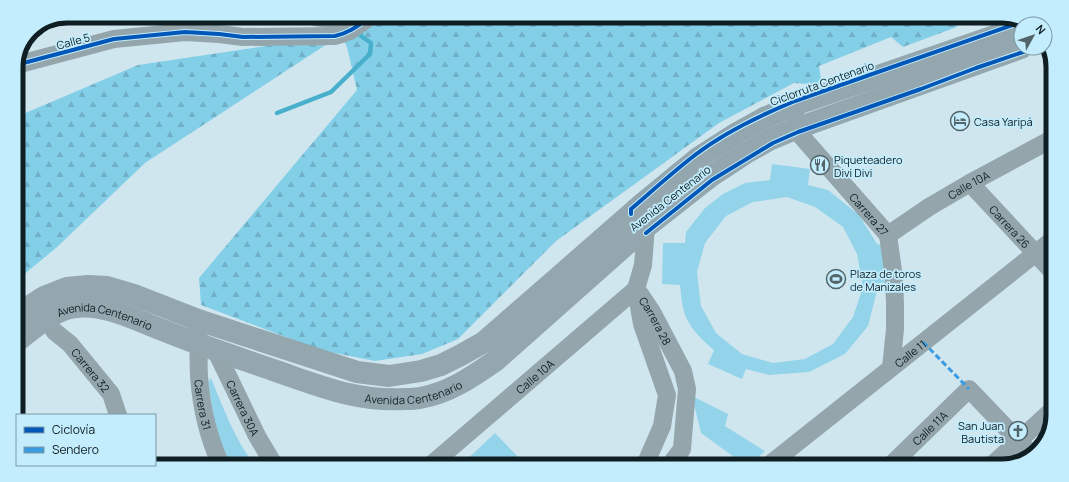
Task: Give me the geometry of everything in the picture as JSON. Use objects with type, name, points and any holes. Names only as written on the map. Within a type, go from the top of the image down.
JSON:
[{"type":"main road","name":"Avenida Centenario","points":[[23,311],[44,297],[67,288],[88,286],[107,287],[134,295],[198,320],[357,372],[389,376],[421,371],[440,365],[484,342],[642,204],[698,158],[764,118],[797,104],[1013,30]]},
{"type":"main road","name":"Avenida Centenario","points":[[23,337],[60,311],[75,307],[90,307],[110,310],[208,348],[340,393],[361,398],[390,400],[420,398],[442,392],[471,378],[495,361],[646,227],[718,172],[746,153],[771,139],[795,129],[1013,51]]},
{"type":"main road","points":[[101,309],[107,287]]},
{"type":"street","points":[[336,23],[350,31]]},
{"type":"street","name":"Calle 5","points":[[23,64],[114,39],[185,32],[243,37],[335,36],[350,31],[362,23]]},
{"type":"street","points":[[795,129],[797,104]]},
{"type":"street","name":"Carrera 27","points":[[795,129],[888,235],[894,278],[895,304],[895,329],[891,368]]},
{"type":"street","name":"Calle 10A","points":[[888,235],[929,207],[1046,142]]},
{"type":"street","name":"Carrera 26","points":[[970,183],[1046,265]]},
{"type":"street","points":[[636,289],[643,265],[646,227],[642,204]]},
{"type":"street","name":"Calle 11","points":[[776,459],[1046,244]]},
{"type":"street","name":"Calle 10A","points":[[438,459],[636,289]]},
{"type":"street","name":"Carrera 28","points":[[636,289],[652,312],[683,371],[687,389],[682,449],[674,459]]},
{"type":"street","name":"Carrera 28","points":[[636,289],[642,324],[667,394],[662,426],[647,459]]},
{"type":"street","name":"Carrera 30A","points":[[198,320],[208,348],[271,459]]},
{"type":"street","name":"Carrera 32","points":[[54,331],[70,344],[111,394],[118,414]]},
{"type":"street","name":"Carrera 31","points":[[208,348],[199,375],[205,419],[218,459]]},
{"type":"street","name":"Calle 11A","points":[[897,459],[969,389],[1018,441]]},
{"type":"street","points":[[999,459],[1046,416]]},
{"type":"street","points":[[1018,441],[1028,451]]},
{"type":"shaded area","points":[[772,164],[810,169],[808,185],[828,190],[859,215],[877,244],[886,246],[891,282],[879,283],[868,326],[845,354],[809,372],[769,375],[746,369],[742,379],[708,364],[714,350],[699,336],[687,320],[682,304],[680,285],[662,284],[663,243],[685,243],[686,232],[705,208],[723,194],[745,183],[770,180]],"holes":[[[787,197],[815,207],[843,227],[857,254],[863,287],[853,317],[833,344],[805,359],[773,363],[742,354],[716,333],[701,306],[697,272],[705,243],[726,216],[753,202]]]},
{"type":"shaded area","points":[[211,378],[235,433],[250,459],[225,459],[218,443],[208,382]]},
{"type":"shaded area","points":[[692,396],[728,414],[725,426],[765,451],[756,459],[737,459],[701,433]]},
{"type":"shaded area","points":[[495,433],[520,459],[467,459]]},
{"type":"green space","points":[[338,23],[957,23],[957,27],[903,47],[891,37],[819,66],[822,85],[794,83],[719,123],[556,241],[458,339],[422,354],[375,361],[320,350],[201,305],[199,278],[357,90],[347,47],[341,35]]},
{"type":"green space","points":[[341,35],[145,163],[56,248],[23,275],[23,114],[138,65]]},
{"type":"waterway","points":[[277,113],[331,92],[370,54],[371,43],[361,36],[359,29]]},
{"type":"marked path","points":[[923,342],[969,389]]},
{"type":"cycle path","points":[[23,63],[114,39],[185,32],[243,37],[335,36],[354,29],[361,23]]},
{"type":"cycle path","name":"Ciclorruta Centenario","points":[[631,214],[631,209],[695,155],[731,131],[756,118],[795,101],[1013,25]]},
{"type":"cycle path","points":[[646,233],[712,180],[773,143],[798,132],[1013,55]]},
{"type":"place","name":"Casa Yaripá","points":[[960,121]]},
{"type":"place","name":"Piqueteadero Divi Divi","points":[[820,165]]},
{"type":"place","name":"Plaza de toros de Manizales","points":[[836,279]]},
{"type":"place","name":"San Juan Bautista","points":[[1018,431]]}]
